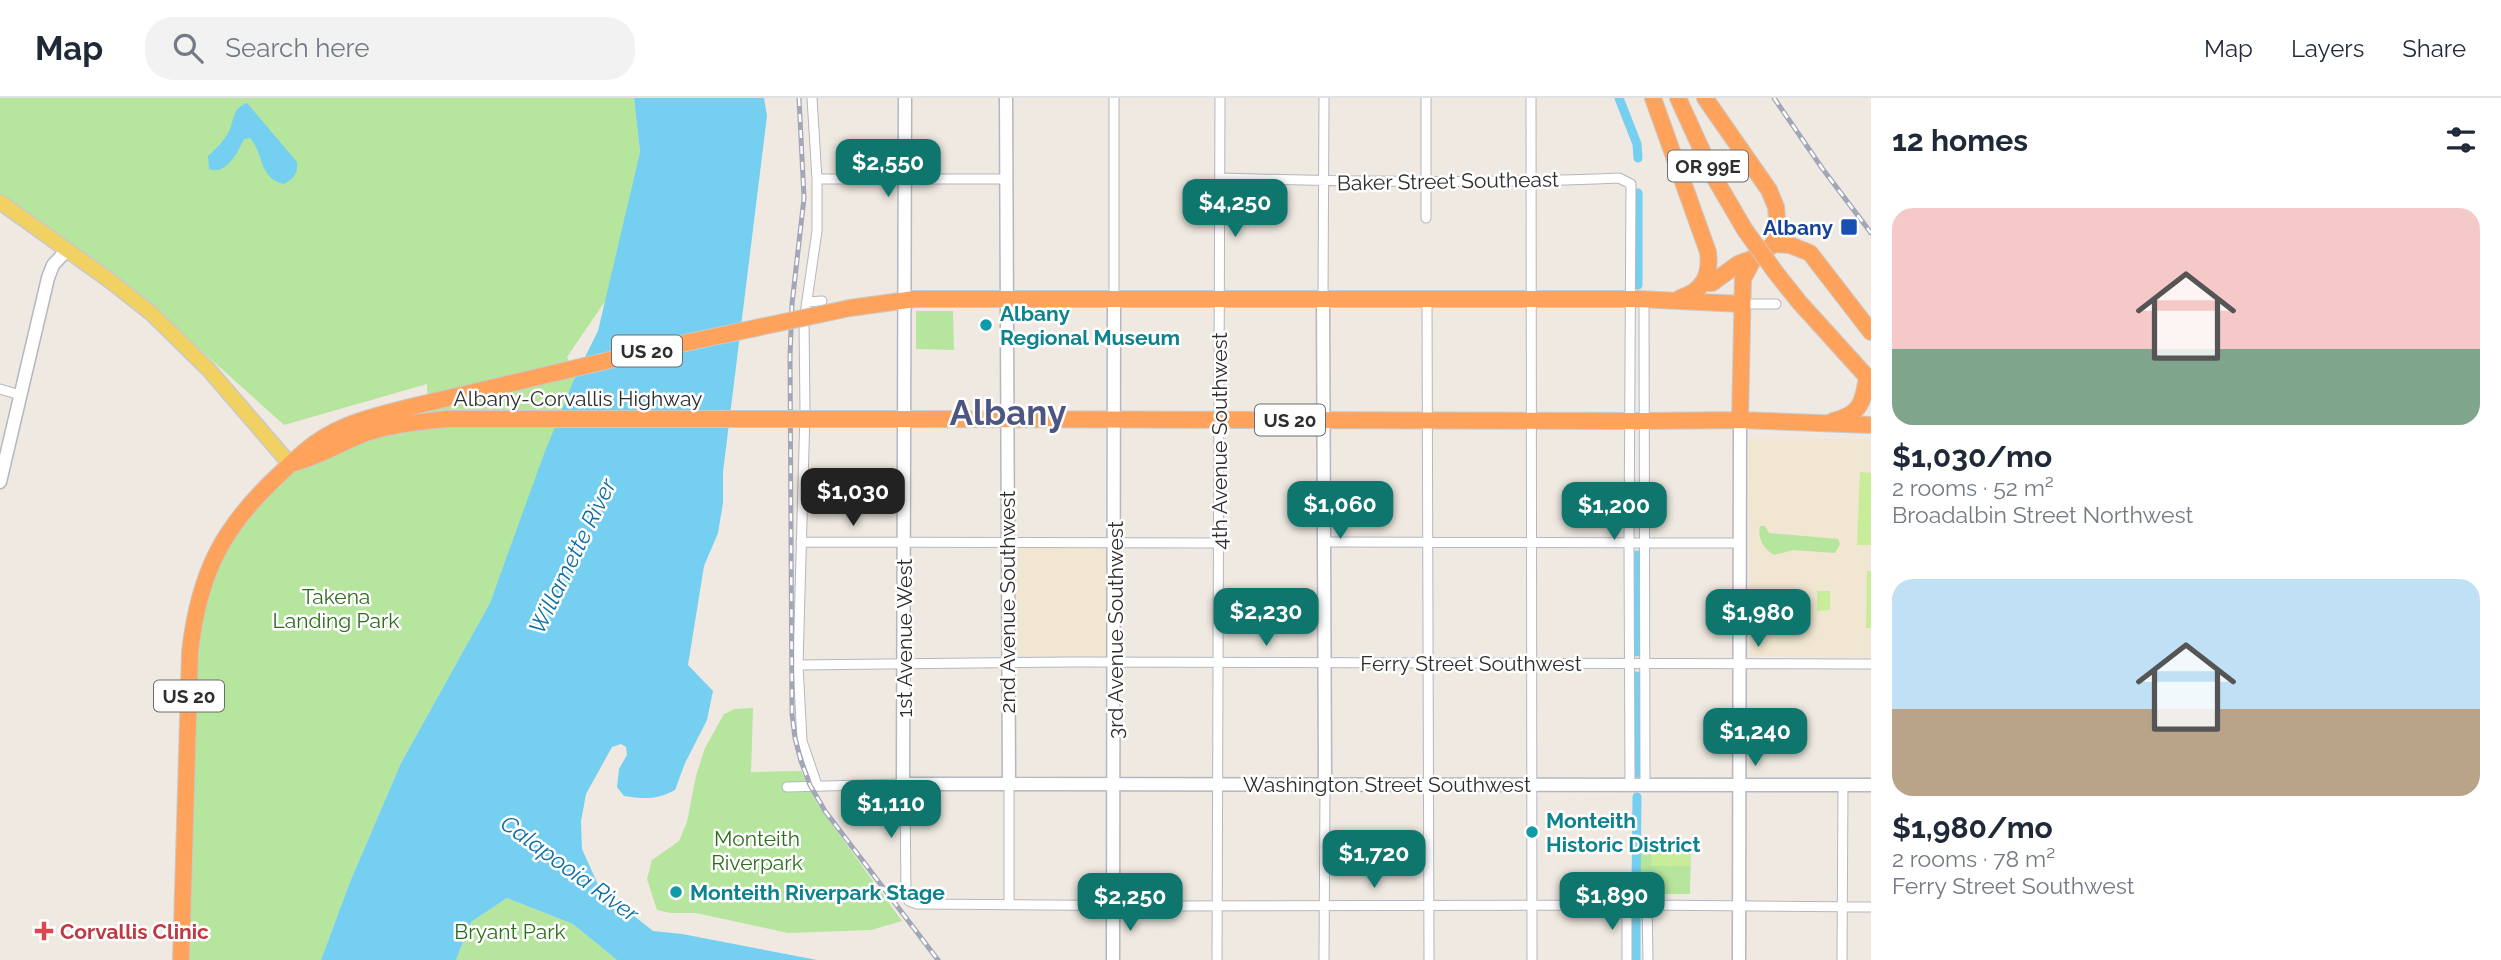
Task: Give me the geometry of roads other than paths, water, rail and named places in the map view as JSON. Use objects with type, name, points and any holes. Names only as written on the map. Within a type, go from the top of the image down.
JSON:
[{"type":"highway","points":[[1653,98],[1707,245],[1709,264],[1705,283],[1712,283],[1738,264],[1754,258],[1774,244],[1790,245],[1810,253],[1871,332]]},
{"type":"highway","name":"OR 99E","points":[[1678,98],[1714,177],[1745,230],[1800,303],[1869,379]]},
{"type":"highway","points":[[1705,98],[1769,190],[1776,207],[1774,244]]},
{"type":"highway","points":[[1754,258],[1744,274],[1740,419],[1750,422],[1871,425]]},
{"type":"highway","name":"US 20","points":[[905,300],[1673,300],[1688,295],[1705,283]]},
{"type":"highway","name":"Albany-Corvallis Highway","points":[[181,960],[190,652],[198,602],[211,564],[230,528],[259,492],[302,451],[320,439],[357,422],[444,399],[661,348],[849,308],[905,300]]},
{"type":"highway","points":[[1673,300],[1742,304]]},
{"type":"highway","points":[[1827,422],[1848,417],[1860,407],[1869,379]]},
{"type":"highway","name":"Albany-Corvallis Highway","points":[[290,464],[313,458],[368,432],[415,422],[447,419],[905,419]]},
{"type":"highway","name":"US 20","points":[[905,419],[1740,419]]},
{"type":"main road","points":[[0,202],[141,305],[187,348],[261,428],[290,464]]},
{"type":"street","points":[[812,98],[817,231],[803,341],[805,412],[798,665],[802,741],[817,785]]},
{"type":"street","name":"1st Avenue West","points":[[905,98],[903,784],[906,892],[909,901],[917,904],[1009,905]]},
{"type":"street","name":"2nd Avenue Southwest","points":[[1006,98],[1009,905]]},
{"type":"street","points":[[1114,98],[1114,300]]},
{"type":"street","name":"4th Avenue Southwest","points":[[1217,960],[1220,98]]},
{"type":"street","points":[[1324,98],[1324,960]]},
{"type":"street","points":[[1426,98],[1426,218]]},
{"type":"street","points":[[1531,98],[1532,960]]},
{"type":"street","name":"Baker Street Southeast","points":[[1220,178],[1323,182],[1531,182],[1619,178],[1631,184],[1637,299]]},
{"type":"street","points":[[817,179],[1006,179]]},
{"type":"street","points":[[0,482],[48,278],[53,265],[67,250]]},
{"type":"street","points":[[1427,299],[1429,960]]},
{"type":"street","points":[[1637,299],[1637,421],[1644,543],[1646,784]]},
{"type":"street","points":[[1630,784],[1629,542],[1637,421],[1637,299]]},
{"type":"street","name":"3rd Avenue Southwest","points":[[1113,960],[1114,300]]},
{"type":"street","points":[[807,302],[822,301]]},
{"type":"street","points":[[1742,304],[1776,304]]},
{"type":"street","points":[[0,389],[20,395]]},
{"type":"street","points":[[1740,419],[1740,960]]},
{"type":"street","points":[[801,542],[1218,543]]},
{"type":"street","points":[[1324,542],[1741,543]]},
{"type":"street","name":"Ferry Street Southwest","points":[[798,665],[1871,664]]},
{"type":"street","points":[[787,787],[903,784]]},
{"type":"street","name":"Washington Street Southwest","points":[[903,784],[1871,785]]},
{"type":"street","points":[[1842,960],[1843,785]]},
{"type":"street","points":[[1009,905],[1871,907]]},
{"type":"street","points":[[1627,905],[1627,960]]},
{"type":"street","points":[[1647,905],[1648,960]]},
{"type":"water","points":[[634,98],[764,98],[767,116],[723,472],[723,503],[718,533],[704,566],[688,665],[713,691],[707,720],[685,763],[675,790],[662,796],[624,796],[617,787],[619,769],[627,755],[626,747],[621,744],[612,747],[586,794],[581,821],[582,849],[600,889],[653,931],[817,960],[617,960],[573,924],[507,898],[471,922],[456,960],[321,960],[350,882],[401,763],[490,603],[544,454],[575,377],[598,331],[640,152]]},
{"type":"water","points":[[247,103],[297,162],[295,175],[284,184],[270,177],[250,138],[244,139],[226,166],[209,169],[208,156],[227,135],[238,108]]},
{"type":"waterway","points":[[1619,98],[1637,144],[1638,158]]},
{"type":"waterway","points":[[1638,193],[1638,285]]},
{"type":"waterway","points":[[1637,555],[1637,652]]},
{"type":"waterway","points":[[1637,676],[1637,773]]},
{"type":"waterway","points":[[1636,893],[1637,797]]},
{"type":"waterway","points":[[1636,918],[1636,960]]},
{"type":"railway","points":[[799,98],[804,198],[792,304],[790,356],[792,714],[795,738],[810,785],[825,811],[938,960]]},
{"type":"railway","points":[[1774,98],[1871,233]]},
{"type":"place","name":"Albany","points":[[1849,227]]},
{"type":"place","name":"Albany Regional Museum","points":[[986,325]]},
{"type":"place","name":"Monteith Historic District","points":[[1532,832]]},
{"type":"place","name":"Monteith Riverpark Stage","points":[[676,892]]},
{"type":"place","name":"Corvallis Clinic","points":[[44,931]]},
{"type":"district","name":"Albany","points":[[1008,412]]},
{"type":"water label","name":"Willamette River","points":[[572,556]]},
{"type":"water label","name":"Calapooia River","points":[[570,868]]},
{"type":"park label","name":"Takena Landing Park","points":[[336,608]]},
{"type":"park label","name":"Monteith Riverpark","points":[[757,850]]},
{"type":"park label","name":"Bryant Park","points":[[510,931]]}]
